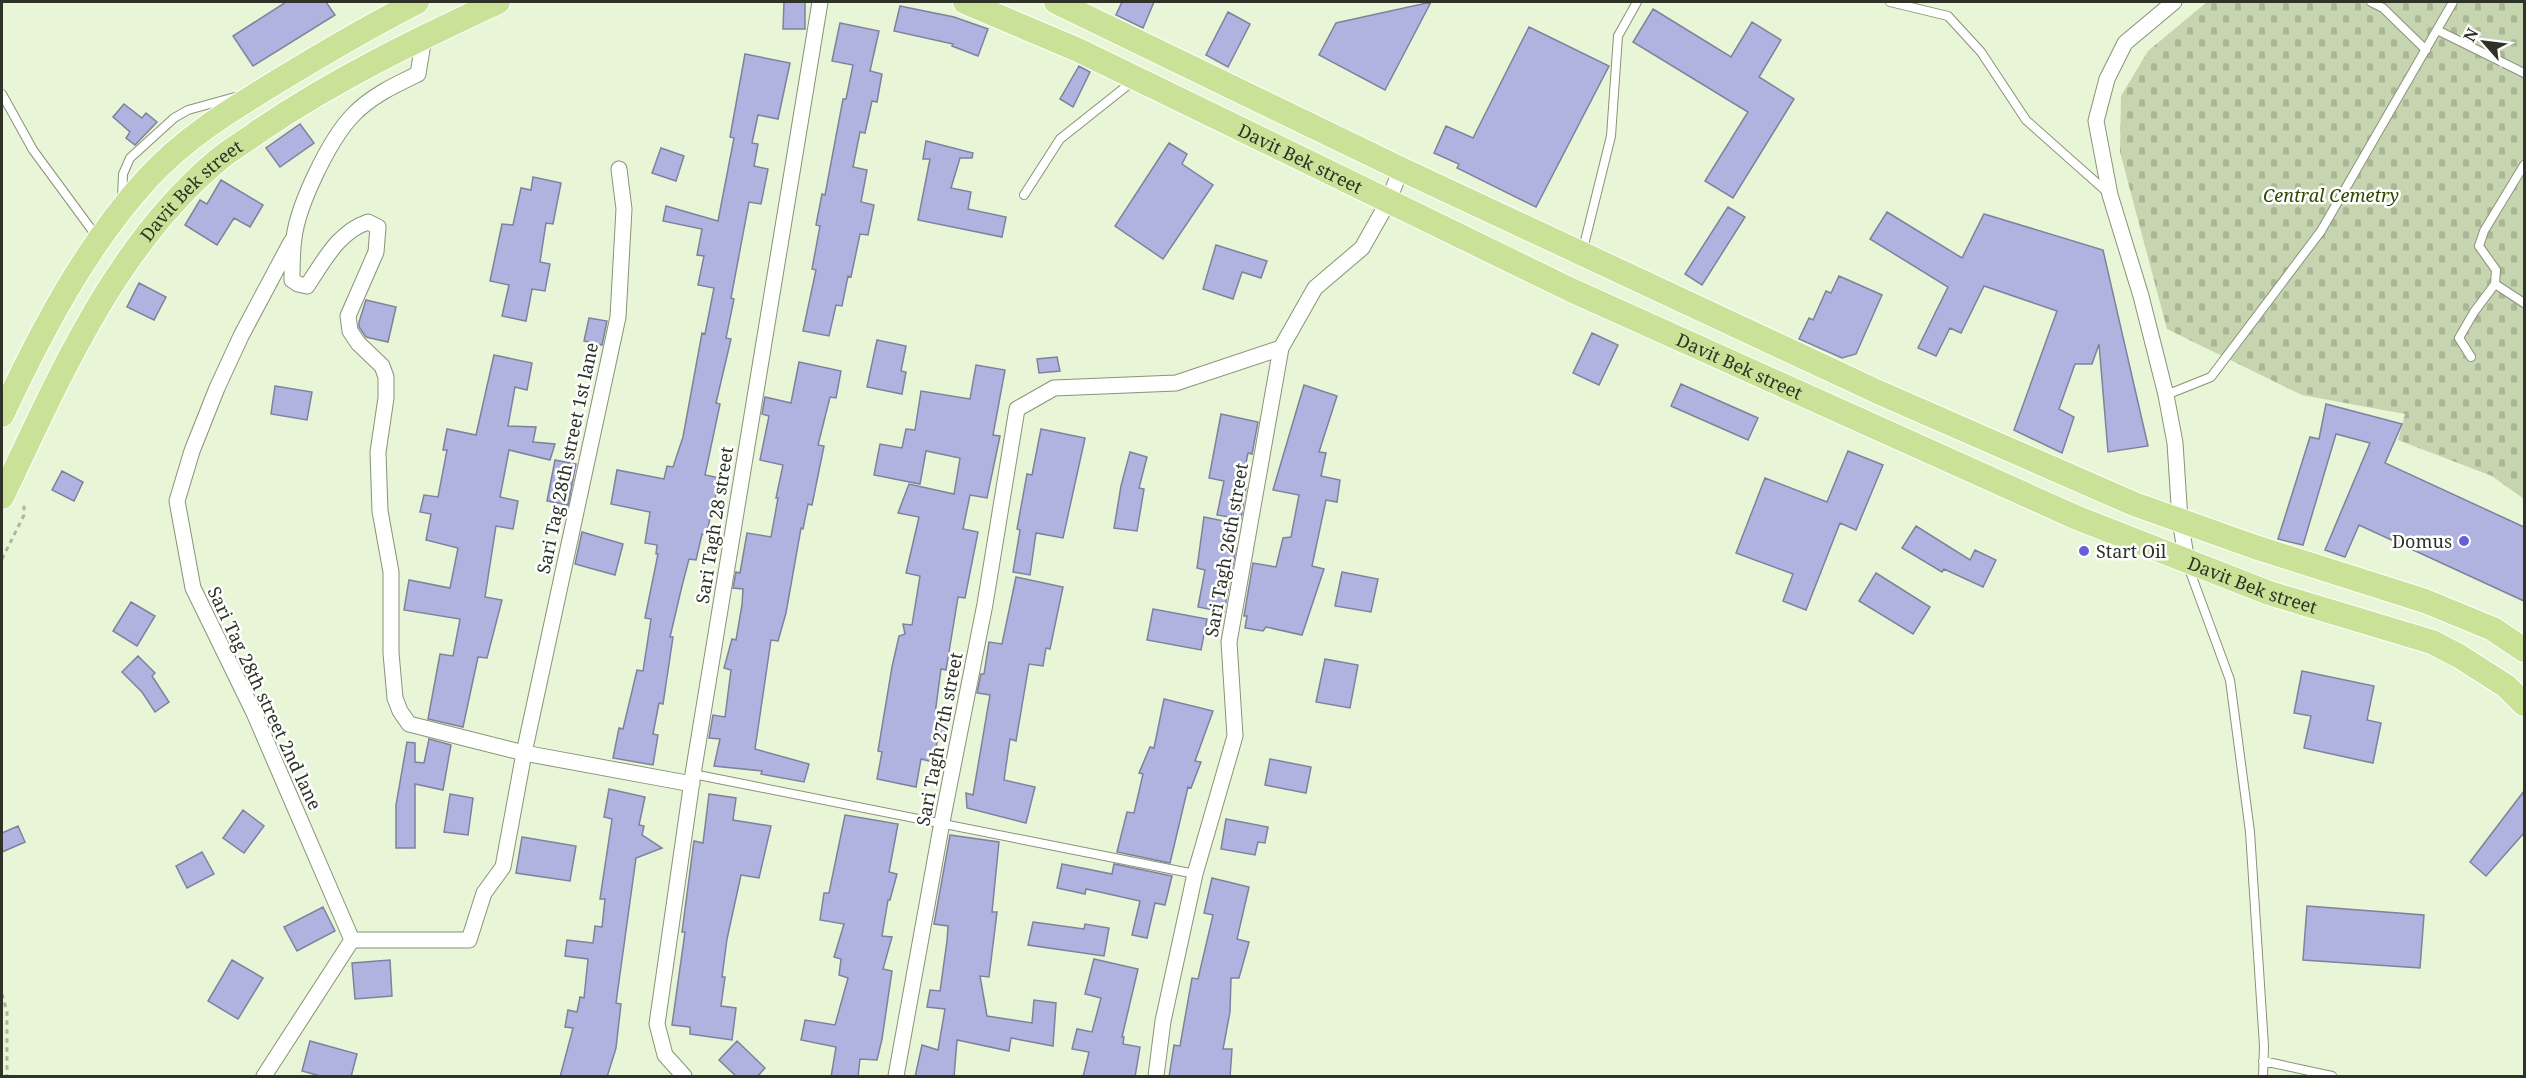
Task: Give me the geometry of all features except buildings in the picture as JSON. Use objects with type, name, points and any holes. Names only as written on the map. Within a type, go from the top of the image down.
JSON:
[{"type":"main road","name":"Davit Bek street","points":[[2,415],[57,308],[99,239],[148,177],[199,132],[258,94],[417,2]]},
{"type":"main road","name":"Davit Bek street","points":[[2,497],[41,413],[89,323],[123,266],[174,203],[218,159],[302,102],[424,37],[498,2]]},
{"type":"main road","name":"Davit Bek street","points":[[965,2],[1047,36],[1136,78],[1571,290],[2075,517],[2269,593],[2432,642],[2506,686],[2524,704]]},
{"type":"main road","name":"Davit Bek street","points":[[1056,2],[1582,255],[1888,397],[2134,504],[2255,547],[2425,601],[2493,629],[2524,650]]},
{"type":"street","name":"Sari Tagh 28 street","points":[[684,1077],[665,1054],[657,1024],[692,779],[820,2]]},
{"type":"street","points":[[2174,2],[2125,43],[2107,79],[2096,121],[2110,195],[2141,296],[2166,395],[2175,443],[2180,520],[2187,562]]},
{"type":"street","points":[[424,37],[418,74],[384,90],[352,116],[327,152],[307,193],[294,237],[292,279],[298,284],[307,286],[337,242],[356,226],[368,222],[378,227],[376,252],[348,316],[350,331],[358,344],[372,354],[382,366],[386,377],[386,398],[378,452],[381,511],[391,572],[391,652],[396,699],[400,711],[409,724],[524,753],[692,779]]},
{"type":"street","name":"Sari Tag 28th street 1st lane","points":[[352,940],[469,940],[484,893],[503,867],[524,753],[618,317],[624,209],[619,169]]},
{"type":"street","name":"Sari Tagh 26th street","points":[[1156,1077],[1163,1021],[1195,874],[1235,736],[1229,642],[1281,348],[1315,288],[1362,248],[1388,202],[1401,169]]},
{"type":"street","name":"Sari Tag 28th street 2nd lane","points":[[294,237],[241,336],[217,388],[192,451],[177,501],[193,588],[254,713],[352,940]]},
{"type":"street","name":"Sari Tagh 27th street","points":[[896,1077],[942,822],[985,604],[1017,409],[1054,387],[1176,383],[1281,348]]},
{"type":"street","points":[[264,1077],[352,940]]},
{"type":"lane","points":[[1582,255],[1611,136],[1618,36],[1637,2]]},
{"type":"lane","points":[[1890,2],[1948,16],[1981,52],[2026,120],[2110,195]]},
{"type":"lane","points":[[2371,2],[2383,8],[2426,50]]},
{"type":"lane","points":[[2166,395],[2211,377],[2321,231],[2453,2]]},
{"type":"lane","points":[[2437,30],[2524,73]]},
{"type":"lane","points":[[1024,195],[1060,139],[1136,78]]},
{"type":"lane","points":[[2,94],[33,150],[99,239]]},
{"type":"lane","points":[[2471,357],[2459,338],[2474,312],[2495,284],[2496,270],[2479,246],[2484,231],[2524,165]]},
{"type":"lane","points":[[2495,284],[2524,303]]},
{"type":"lane","points":[[2187,562],[2230,680],[2250,832],[2263,1077]]},
{"type":"lane","points":[[692,779],[942,822],[1195,874]]},
{"type":"lane","points":[[2263,1061],[2332,1077]]},
{"type":"path","points":[[2,994],[7,1012],[7,1077]]},
{"type":"green space","name":"Central Cemetry","points":[[2207,2],[2524,2],[2524,499],[2492,476],[2398,440],[2405,414],[2302,395],[2167,329],[2120,152],[2121,96],[2148,51]]},
{"type":"place","name":"Domus","points":[[2464,541]]},
{"type":"place","name":"Start Oil","points":[[2084,551]]}]
